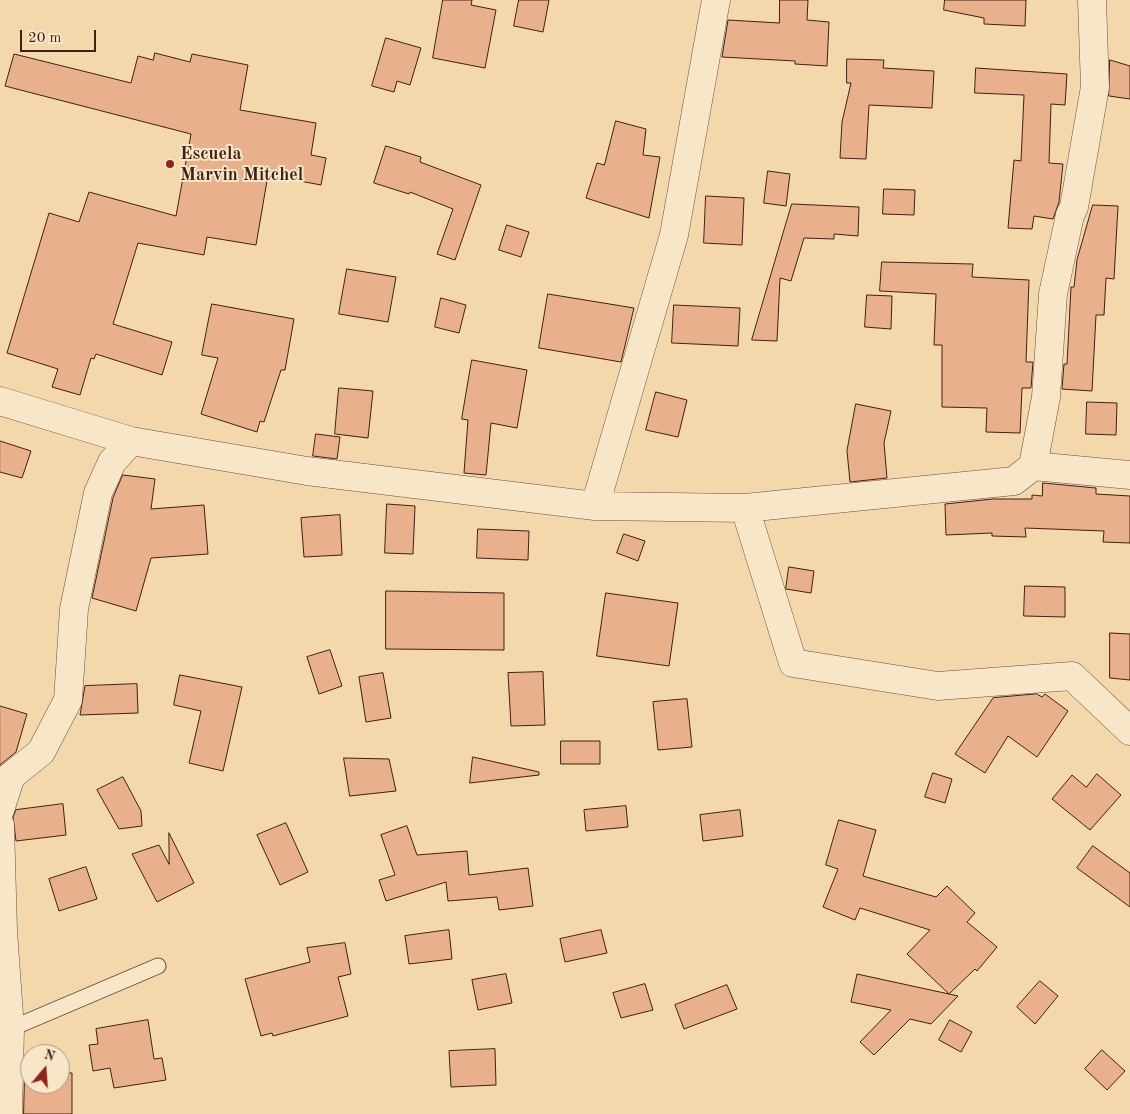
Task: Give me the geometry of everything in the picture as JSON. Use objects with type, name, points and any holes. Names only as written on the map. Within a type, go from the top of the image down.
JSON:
[{"type":"street","points":[[595,506],[674,235],[716,0]]},
{"type":"street","points":[[0,401],[130,441],[307,471],[595,506],[745,508],[1014,481],[1033,466],[1046,397],[1053,294],[1070,215],[1074,207],[1095,87],[1092,0]]},
{"type":"street","points":[[0,810],[11,776],[41,752],[68,700],[74,609],[98,493],[112,462],[130,441]]},
{"type":"street","points":[[1033,466],[1130,475]]},
{"type":"street","points":[[745,508],[793,663],[938,686],[1072,676],[1130,731]]},
{"type":"street","points":[[0,825],[3,931],[10,1029],[8,1114]]},
{"type":"lane","points":[[10,1029],[158,966]]},
{"type":"building","points":[[443,0],[472,0],[471,5],[496,10],[485,68],[433,58]]},
{"type":"building","points":[[519,0],[549,0],[543,32],[514,26]]},
{"type":"building","points":[[780,0],[808,0],[807,20],[829,22],[827,66],[795,64],[795,61],[722,57],[728,20],[779,23]]},
{"type":"building","points":[[945,0],[1026,0],[1025,26],[984,24],[984,18],[944,10]]},
{"type":"building","points":[[386,38],[421,48],[410,85],[397,81],[394,92],[372,86]]},
{"type":"building","points":[[155,53],[190,62],[192,54],[248,65],[240,110],[316,123],[311,155],[326,158],[321,185],[268,175],[256,245],[207,237],[204,255],[138,243],[113,324],[172,342],[162,375],[96,354],[94,359],[91,358],[80,395],[52,387],[58,369],[7,353],[49,213],[79,222],[89,192],[176,216],[191,134],[5,86],[14,54],[131,83],[138,56],[153,60]]},
{"type":"building","points":[[847,59],[884,60],[883,68],[934,71],[932,108],[869,105],[866,159],[840,158],[842,122],[851,83],[847,83]]},
{"type":"building","points":[[1110,60],[1130,66],[1130,99],[1109,96]]},
{"type":"building","points":[[976,68],[1067,74],[1065,105],[1051,104],[1049,163],[1063,164],[1059,202],[1053,219],[1034,216],[1032,229],[1008,228],[1014,160],[1021,161],[1024,95],[975,93]]},
{"type":"building","points":[[616,121],[646,129],[643,155],[660,157],[649,218],[586,198],[597,163],[604,165]]},
{"type":"building","points":[[386,146],[421,157],[420,162],[481,185],[455,260],[437,254],[453,209],[410,192],[409,194],[374,183]]},
{"type":"building","points":[[768,171],[790,174],[786,206],[764,203]]},
{"type":"building","points":[[884,189],[915,190],[914,215],[883,214]]},
{"type":"building","points":[[706,196],[744,198],[742,245],[704,243]]},
{"type":"building","points":[[792,204],[859,207],[858,236],[834,234],[834,239],[804,238],[791,281],[780,278],[777,341],[752,340]]},
{"type":"building","points":[[1093,205],[1118,206],[1114,279],[1106,278],[1104,315],[1096,315],[1092,391],[1062,389],[1064,364],[1067,364],[1071,287],[1074,287],[1077,260]]},
{"type":"building","points":[[507,225],[529,232],[521,257],[499,250]]},
{"type":"building","points":[[882,262],[973,264],[972,277],[1029,280],[1026,362],[1033,362],[1031,388],[1022,388],[1020,433],[986,432],[987,408],[942,407],[942,345],[934,345],[936,294],[880,291]]},
{"type":"building","points":[[347,269],[396,277],[388,322],[339,314]]},
{"type":"building","points":[[548,294],[634,308],[621,362],[539,348]]},
{"type":"building","points":[[867,295],[892,296],[891,329],[865,327]]},
{"type":"building","points":[[441,298],[466,305],[459,333],[435,327]]},
{"type":"building","points":[[212,304],[294,319],[285,370],[281,370],[264,422],[260,421],[257,432],[201,414],[218,358],[202,355]]},
{"type":"building","points":[[674,305],[740,308],[738,346],[672,343]]},
{"type":"building","points":[[472,360],[527,370],[517,428],[491,423],[486,475],[464,473],[468,420],[462,419]]},
{"type":"building","points":[[339,388],[373,391],[368,438],[335,434]]},
{"type":"building","points":[[656,392],[687,400],[678,437],[646,430]]},
{"type":"building","points":[[1087,402],[1117,403],[1116,435],[1086,434]]},
{"type":"building","points":[[856,404],[891,411],[884,443],[887,478],[850,482],[847,451]]},
{"type":"building","points":[[316,434],[340,437],[337,459],[313,456]]},
{"type":"building","points":[[0,441],[31,451],[22,478],[0,472]]},
{"type":"building","points":[[123,475],[155,479],[151,509],[204,505],[208,554],[151,558],[136,611],[92,598],[113,498]]},
{"type":"building","points":[[1043,483],[1096,488],[1096,494],[1130,496],[1130,543],[1103,542],[1104,531],[1025,528],[1026,537],[992,536],[992,533],[946,535],[945,504],[993,499],[1032,499],[1032,495],[1042,496]]},
{"type":"building","points":[[387,504],[415,506],[413,554],[385,553]]},
{"type":"building","points":[[340,515],[342,555],[304,557],[301,518]]},
{"type":"building","points":[[478,529],[529,531],[528,560],[477,558]]},
{"type":"building","points":[[624,534],[645,541],[638,561],[617,553]]},
{"type":"building","points":[[789,567],[814,571],[811,593],[786,589]]},
{"type":"building","points":[[1025,586],[1065,587],[1065,617],[1024,616]]},
{"type":"building","points":[[386,591],[504,593],[504,650],[386,649]]},
{"type":"building","points":[[606,593],[678,603],[669,666],[597,656]]},
{"type":"building","points":[[1110,633],[1130,634],[1130,680],[1110,678]]},
{"type":"building","points":[[330,650],[342,686],[319,694],[307,657]]},
{"type":"building","points":[[543,672],[545,725],[511,726],[508,673]]},
{"type":"building","points":[[383,673],[391,718],[366,722],[359,677]]},
{"type":"building","points":[[180,675],[242,687],[223,771],[189,763],[201,711],[174,705]]},
{"type":"building","points":[[137,684],[138,713],[80,715],[85,686]]},
{"type":"building","points":[[1037,694],[1042,697],[1045,694],[1068,711],[1037,757],[1008,736],[985,773],[955,754],[993,698]]},
{"type":"building","points":[[687,699],[692,747],[658,750],[653,702]]},
{"type":"building","points":[[0,706],[27,714],[16,752],[0,765]]},
{"type":"building","points":[[561,741],[600,741],[600,764],[561,764]]},
{"type":"building","points":[[473,757],[539,772],[539,775],[470,783]]},
{"type":"building","points":[[344,758],[389,759],[396,791],[350,796]]},
{"type":"building","points":[[933,773],[952,779],[945,803],[925,797]]},
{"type":"building","points":[[1097,774],[1121,795],[1090,830],[1052,799],[1072,775],[1086,787]]},
{"type":"building","points":[[123,777],[141,811],[142,826],[119,829],[97,790]]},
{"type":"building","points":[[63,804],[66,835],[16,841],[13,817],[16,810]]},
{"type":"building","points":[[626,806],[628,827],[586,831],[584,810]]},
{"type":"building","points":[[740,810],[743,836],[703,841],[700,815]]},
{"type":"building","points":[[839,820],[876,830],[863,876],[936,897],[947,886],[975,913],[967,922],[997,947],[977,971],[975,969],[949,994],[907,954],[930,930],[860,908],[855,920],[823,907],[838,869],[826,865]]},
{"type":"building","points":[[286,823],[308,872],[280,885],[257,835]]},
{"type":"building","points":[[407,826],[417,855],[467,851],[469,875],[528,868],[533,906],[499,910],[497,897],[448,901],[446,882],[386,901],[379,880],[395,875],[381,835]]},
{"type":"building","points":[[169,833],[194,883],[157,902],[132,854],[159,845],[169,864]]},
{"type":"building","points":[[1093,846],[1130,873],[1130,907],[1077,868]]},
{"type":"building","points":[[86,867],[97,899],[59,911],[49,879]]},
{"type":"building","points":[[449,930],[452,959],[409,964],[405,936]]},
{"type":"building","points":[[601,930],[607,953],[565,962],[560,939]]},
{"type":"building","points":[[345,943],[351,974],[338,977],[348,1016],[273,1036],[272,1033],[261,1036],[245,979],[310,962],[307,948]]},
{"type":"building","points":[[506,974],[512,1003],[478,1010],[472,980]]},
{"type":"building","points":[[857,974],[958,996],[931,1024],[910,1019],[874,1055],[860,1042],[891,1010],[851,1002]]},
{"type":"building","points":[[1040,981],[1058,996],[1035,1024],[1017,1007]]},
{"type":"building","points":[[645,984],[653,1010],[621,1018],[613,993]]},
{"type":"building","points":[[727,985],[737,1009],[684,1029],[675,1005]]},
{"type":"building","points":[[148,1020],[154,1059],[162,1058],[166,1080],[114,1088],[110,1068],[93,1071],[89,1045],[98,1044],[96,1029]]},
{"type":"building","points":[[950,1020],[972,1032],[961,1052],[939,1040]]},
{"type":"building","points":[[495,1049],[496,1085],[451,1087],[449,1051]]},
{"type":"building","points":[[1102,1050],[1125,1071],[1107,1090],[1085,1069]]},
{"type":"building","points":[[70,1073],[72,1073],[72,1114],[24,1114],[24,1094],[70,1094]]},
{"type":"place","name":"Escuela Marvin Mitchel","points":[[170,164]]}]
